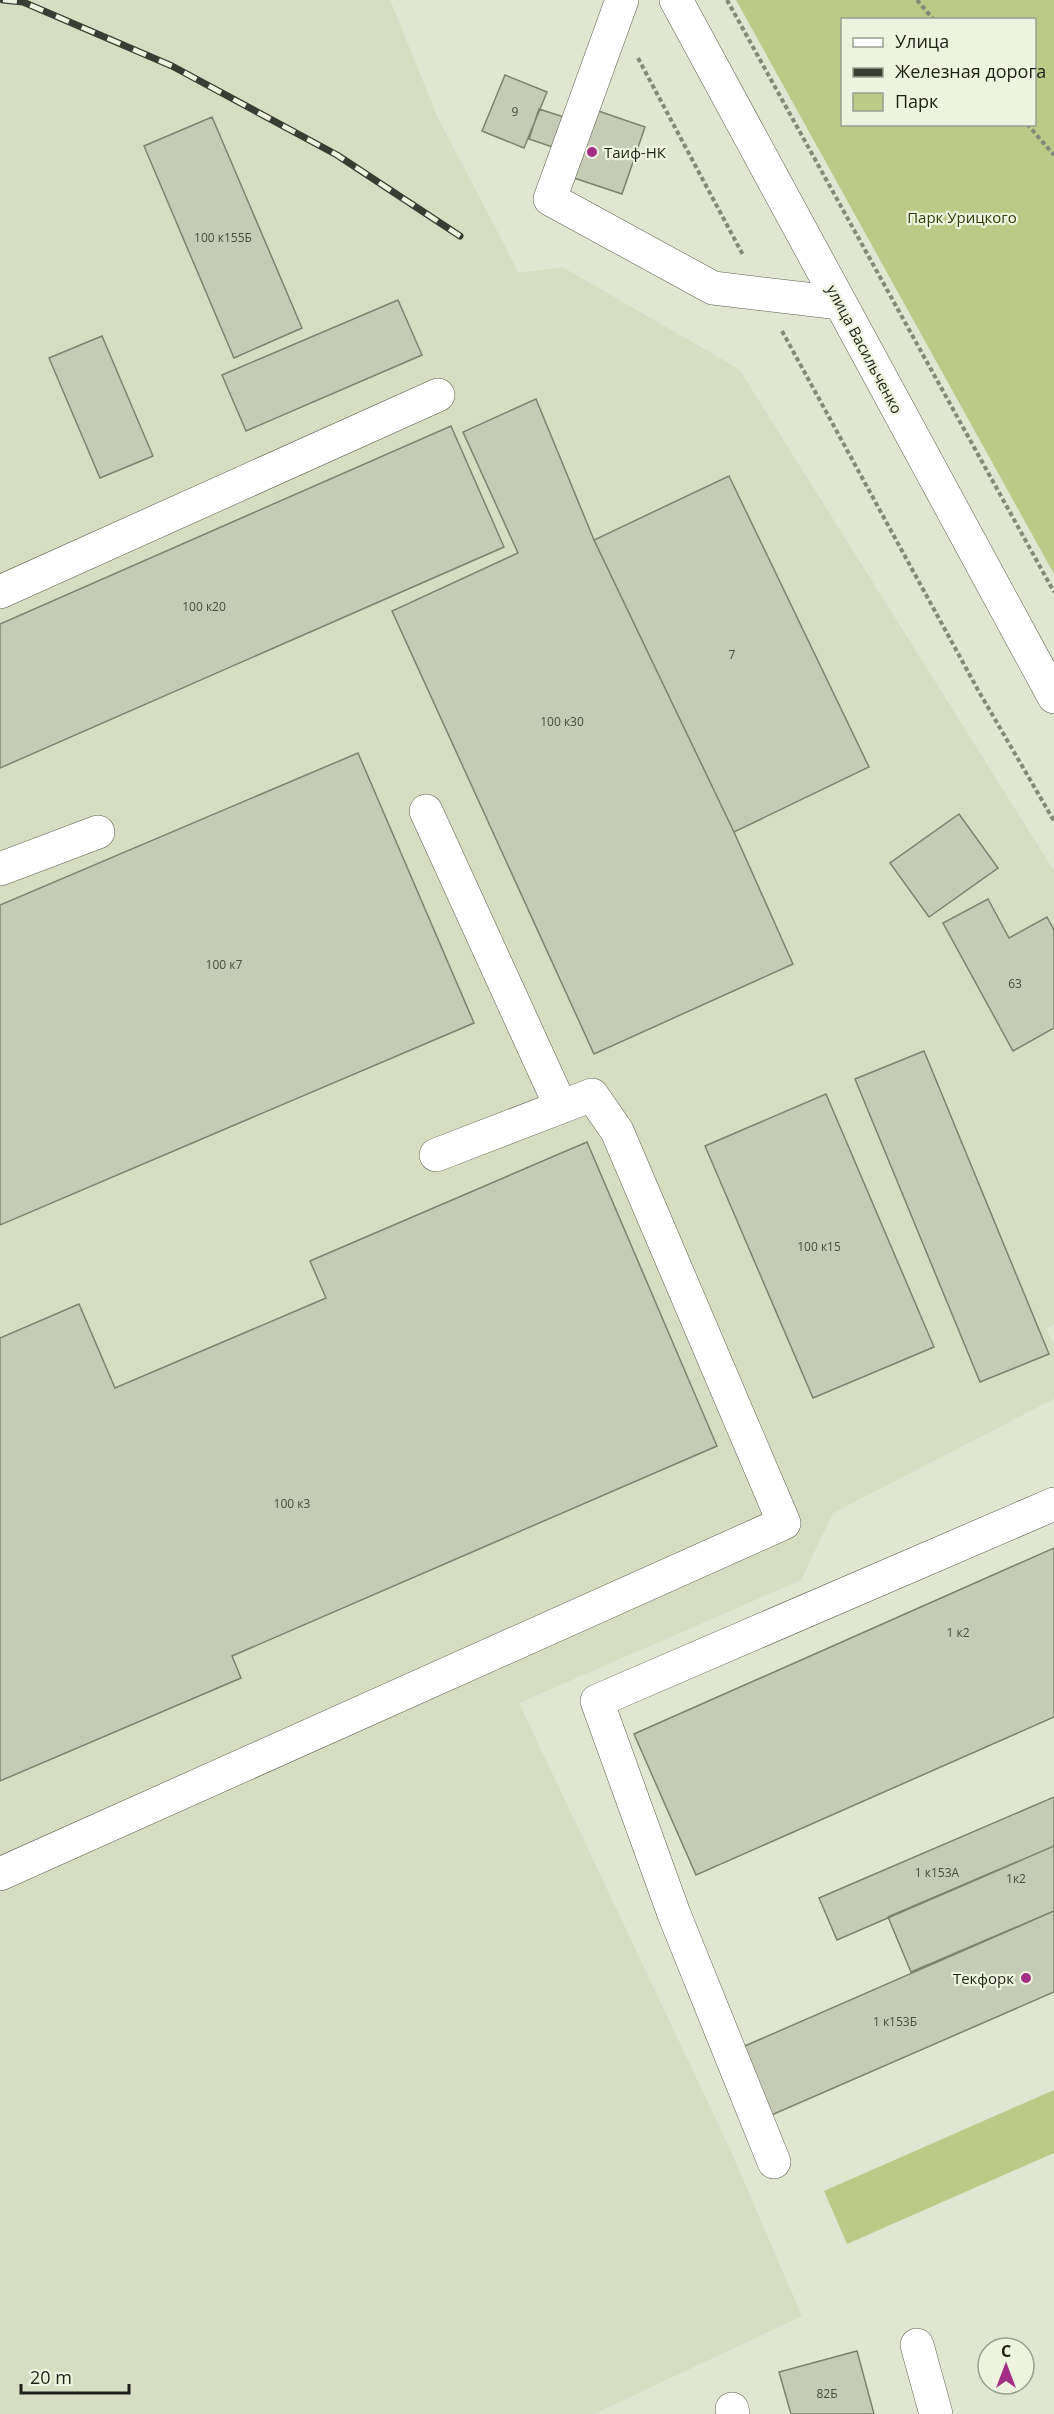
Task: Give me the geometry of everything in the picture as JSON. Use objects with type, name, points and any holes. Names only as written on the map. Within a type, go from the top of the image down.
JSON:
[{"type":"main road","name":"улица Васильченко","points":[[676,0],[1054,697]]},
{"type":"main road","points":[[619,8],[550,199],[713,288],[840,303]]},
{"type":"main road","points":[[0,592],[438,395]]},
{"type":"main road","points":[[426,811],[561,1107]]},
{"type":"main road","points":[[0,869],[98,832]]},
{"type":"main road","points":[[0,1874],[784,1523],[617,1131],[592,1095],[436,1155]]},
{"type":"main road","points":[[774,2162],[674,1914],[597,1701],[1054,1504]]},
{"type":"main road","points":[[917,2345],[936,2414]]},
{"type":"path","points":[[728,0],[1054,592]]},
{"type":"path","points":[[917,0],[932,18]]},
{"type":"path","points":[[619,8],[763,294],[978,690],[1054,821]]},
{"type":"path","points":[[1029,126],[1054,155]]},
{"type":"shaded area","points":[[0,0],[390,0],[438,118],[519,273],[562,267],[739,369],[1054,871],[1054,1324],[1046,1329],[1054,1345],[1054,1399],[833,1513],[801,1580],[519,1703],[729,2147],[802,2316],[594,2414],[0,2414]]},
{"type":"green space","name":"Парк Урицкого","points":[[736,0],[1054,0],[1054,574]]},
{"type":"green space","points":[[1054,2090],[1054,2153],[847,2244],[824,2191]]},
{"type":"building","points":[[505,75],[547,92],[524,148],[482,131]]},
{"type":"building","points":[[578,104],[645,127],[622,194],[556,172],[564,151],[529,139],[539,109],[573,120]]},
{"type":"building","points":[[212,117],[302,328],[234,358],[144,146]]},
{"type":"building","points":[[398,300],[422,355],[246,431],[222,375]]},
{"type":"building","points":[[102,336],[153,456],[100,478],[49,358]]},
{"type":"building","points":[[536,399],[594,540],[734,832],[793,964],[594,1054],[392,611],[518,553],[463,432]]},
{"type":"building","points":[[451,426],[504,547],[0,768],[0,624]]},
{"type":"building","points":[[729,476],[869,767],[734,832],[594,540]]},
{"type":"building","points":[[358,753],[474,1023],[0,1225],[0,905]]},
{"type":"building","points":[[959,814],[998,868],[929,917],[890,863]]},
{"type":"building","points":[[988,899],[1009,938],[1047,917],[1054,930],[1054,1028],[1013,1051],[943,923]]},
{"type":"building","points":[[924,1051],[1049,1354],[980,1382],[855,1079]]},
{"type":"building","points":[[826,1094],[934,1347],[813,1398],[705,1146]]},
{"type":"building","points":[[587,1142],[717,1446],[232,1656],[241,1678],[0,1781],[0,1338],[79,1304],[115,1388],[326,1298],[310,1261]]},
{"type":"building","points":[[1054,1548],[1054,1717],[696,1875],[634,1734]]},
{"type":"building","points":[[1054,1797],[1054,1846],[837,1940],[819,1898]]},
{"type":"building","points":[[1054,1846],[1054,1911],[911,1972],[888,1917]]},
{"type":"building","points":[[1054,1911],[1054,1992],[767,2117],[738,2049]]},
{"type":"building","points":[[857,2351],[874,2414],[791,2414],[779,2372]]},
{"type":"railway","points":[[3,0],[23,2],[172,66],[337,155],[460,236]]},
{"type":"place","name":"Таиф-НК","points":[[592,152]]},
{"type":"place","name":"Текфорк","points":[[1026,1978]]}]
